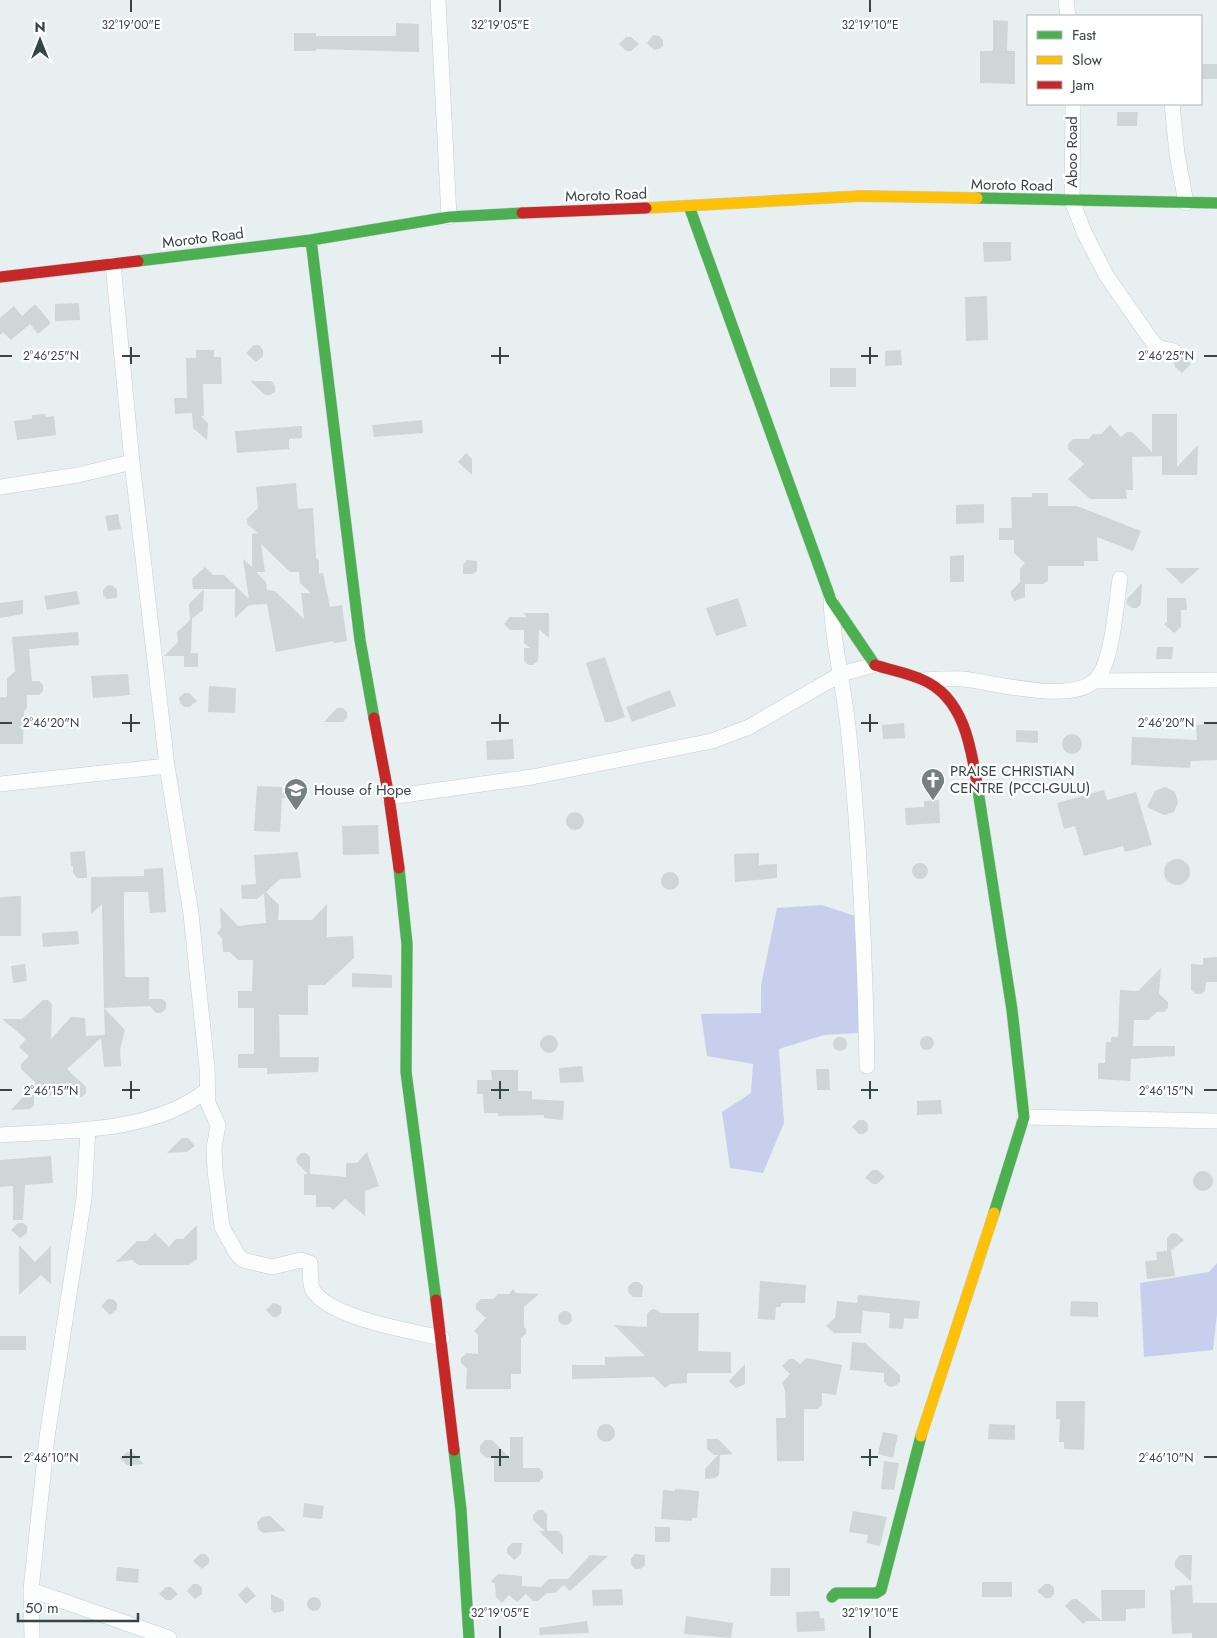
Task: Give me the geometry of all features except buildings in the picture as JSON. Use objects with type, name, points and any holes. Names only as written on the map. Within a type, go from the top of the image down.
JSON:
[{"type":"street","points":[[438,0],[449,216]]},
{"type":"street","points":[[1066,0],[1068,15]]},
{"type":"street","name":"Aboo Road","points":[[1072,105],[1072,201]]},
{"type":"street","points":[[1172,105],[1177,154],[1186,203]]},
{"type":"street","name":"Moroto Road","points":[[0,277],[311,240],[449,216],[689,206],[861,196],[1217,203]]},
{"type":"street","points":[[1072,201],[1084,232],[1118,294],[1154,344],[1160,348],[1174,351]]},
{"type":"street","points":[[689,206],[831,600],[874,665]]},
{"type":"street","points":[[311,240],[360,640],[389,797],[407,944],[406,1072],[418,1175],[442,1338],[461,1510],[469,1638]]},
{"type":"street","points":[[113,264],[132,462],[167,766],[190,914],[209,1110],[218,1125],[214,1156],[218,1208],[222,1227],[237,1254],[243,1260],[272,1267],[301,1260],[310,1264],[312,1289],[331,1308],[405,1330],[442,1338]]},
{"type":"street","points":[[0,487],[78,475],[132,462]]},
{"type":"street","points":[[1095,681],[1100,674],[1110,647],[1120,579]]},
{"type":"street","points":[[831,600],[832,627],[847,714],[863,903],[867,1066]]},
{"type":"street","points":[[389,797],[532,777],[664,753],[712,741],[749,727],[841,674],[874,665],[924,680],[962,679],[1055,692],[1069,691],[1095,681],[1217,680]]},
{"type":"street","points":[[832,1597],[836,1593],[876,1593],[881,1590],[884,1584],[925,1420],[970,1289],[1024,1117],[1012,1010],[970,740],[955,708],[924,680]]},
{"type":"street","points":[[0,784],[167,766]]},
{"type":"street","points":[[0,1135],[88,1129],[169,1113],[182,1108],[207,1090]]},
{"type":"street","points":[[1024,1117],[1217,1121]]},
{"type":"street","points":[[32,1638],[31,1590],[48,1437],[84,1198],[88,1129]]},
{"type":"street","points":[[31,1590],[169,1638]]},
{"type":"shaded area","points":[[822,905],[858,917],[858,1033],[824,1035],[779,1049],[784,1123],[763,1173],[730,1168],[722,1112],[751,1093],[753,1064],[707,1056],[701,1014],[761,1013],[761,985],[777,908]]},
{"type":"shaded area","points":[[1217,1263],[1217,1314],[1213,1350],[1144,1357],[1140,1283],[1209,1272]]},
{"type":"traffic: fast","points":[[977,198],[1217,203]]},
{"type":"traffic: fast","points":[[689,206],[831,600],[875,665]]},
{"type":"traffic: fast","points":[[138,261],[311,240],[449,217],[522,213]]},
{"type":"traffic: fast","points":[[311,240],[360,640],[374,718]]},
{"type":"traffic: fast","points":[[977,784],[1012,1010],[1024,1117],[994,1213]]},
{"type":"traffic: fast","points":[[399,868],[407,944],[406,1072],[436,1300]]},
{"type":"traffic: fast","points":[[832,1597],[836,1593],[876,1593],[881,1590],[921,1436]]},
{"type":"traffic: fast","points":[[454,1450],[461,1510],[469,1638]]},
{"type":"traffic: slow","points":[[646,208],[861,196],[977,198]]},
{"type":"traffic: slow","points":[[921,1436],[994,1213]]},
{"type":"traffic: jam","points":[[522,213],[646,208]]},
{"type":"traffic: jam","points":[[0,277],[138,261]]},
{"type":"traffic: jam","points":[[875,665],[923,680],[937,688],[947,698],[963,724],[972,754],[977,784]]},
{"type":"traffic: jam","points":[[374,718],[389,797],[399,868]]},
{"type":"traffic: jam","points":[[436,1300],[454,1450]]},
{"type":"place","name":"PRAISE CHRISTIAN CENTRE (PCCI-GULU)","points":[[933,801]]},
{"type":"place","name":"House of Hope","points":[[296,811]]}]
